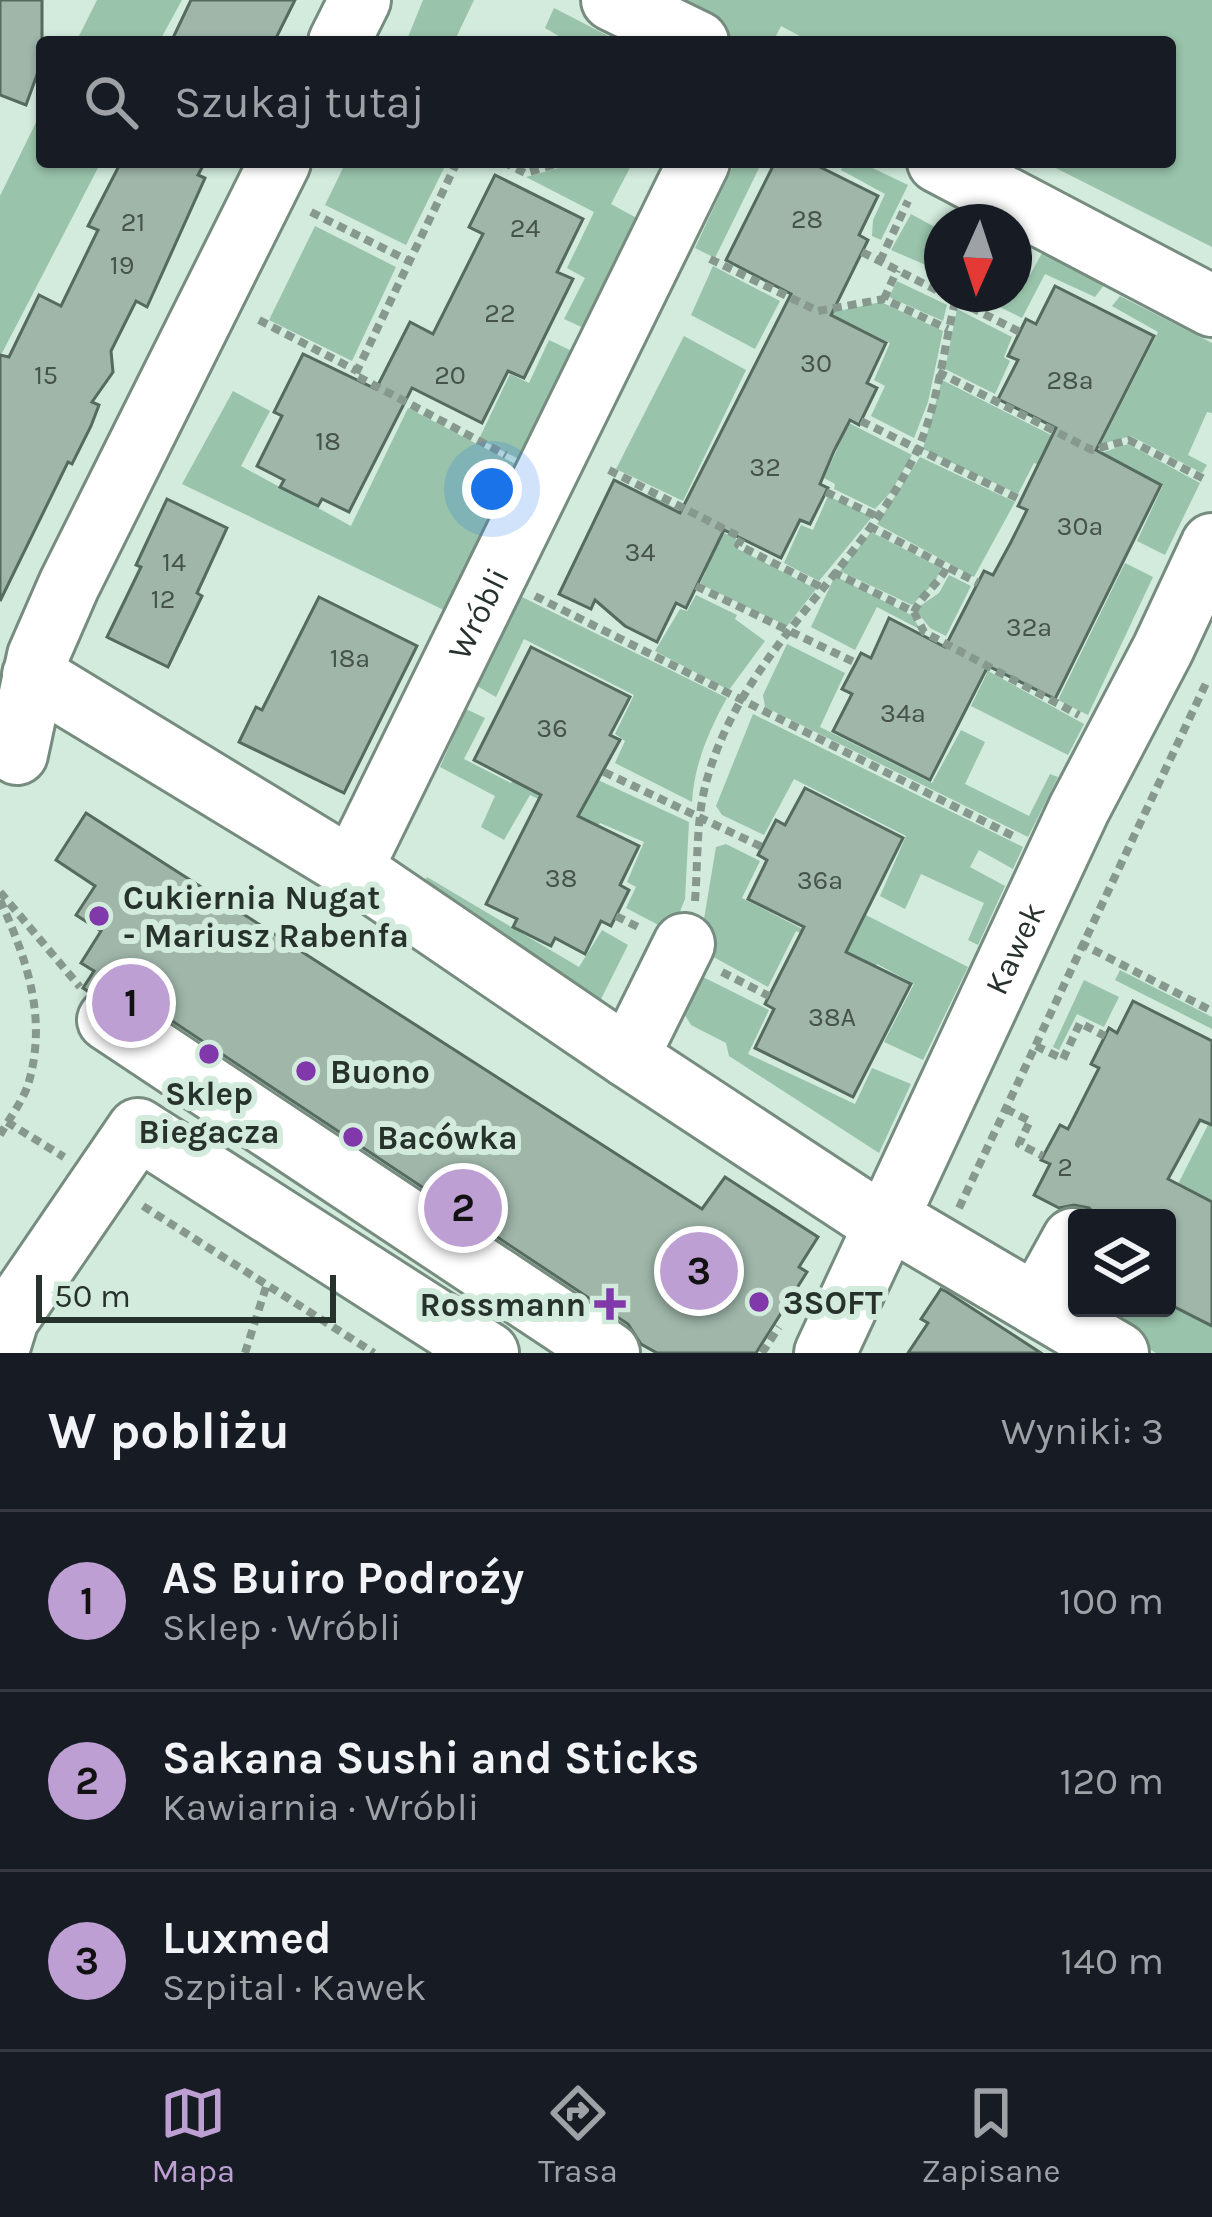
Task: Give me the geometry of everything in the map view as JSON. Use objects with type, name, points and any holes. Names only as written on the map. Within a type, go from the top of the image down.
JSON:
[{"type":"street","points":[[342,36],[360,0]]},
{"type":"street","points":[[612,0],[686,36]]},
{"type":"street","points":[[17,754],[33,675],[69,585],[277,168]]},
{"type":"street","name":"Wróbli","points":[[352,868],[696,168]]},
{"type":"street","points":[[927,173],[999,193],[1212,306]]},
{"type":"street","name":"Kawek","points":[[825,1353],[1029,917],[1212,544]]},
{"type":"street","points":[[33,675],[352,868],[628,1057],[887,1222],[941,1248],[1118,1353]]},
{"type":"street","points":[[628,1057],[684,944]]},
{"type":"street","points":[[108,1020],[609,1353]]},
{"type":"street","points":[[0,1345],[8,1319],[180,1067]]},
{"type":"street","points":[[138,1129],[488,1353]]},
{"type":"street","points":[[1037,1304],[1068,1249]]},
{"type":"path","points":[[454,168],[356,375],[507,456]]},
{"type":"path","points":[[515,168],[525,173],[543,168]]},
{"type":"path","points":[[880,261],[927,173]]},
{"type":"path","points":[[311,212],[409,260]]},
{"type":"path","points":[[862,252],[924,284]]},
{"type":"path","points":[[710,259],[818,311],[884,299],[948,329]]},
{"type":"path","points":[[884,299],[897,270]]},
{"type":"path","points":[[684,944],[695,901],[705,786],[723,733],[787,630],[869,526],[917,450],[953,312]]},
{"type":"path","points":[[984,312],[1020,332]]},
{"type":"path","points":[[259,320],[357,371]]},
{"type":"path","points":[[938,372],[1092,450],[1130,440],[1206,479]]},
{"type":"path","points":[[861,421],[1021,500]]},
{"type":"path","points":[[609,470],[742,538],[738,545],[821,586]]},
{"type":"path","points":[[826,492],[876,516]]},
{"type":"path","points":[[869,526],[978,583]]},
{"type":"path","points":[[914,612],[917,602],[938,586],[947,567]]},
{"type":"path","points":[[833,572],[914,612],[924,632],[1091,722]]},
{"type":"path","points":[[697,586],[856,663]]},
{"type":"path","points":[[519,587],[1032,846]]},
{"type":"path","points":[[941,1248],[1212,670]]},
{"type":"path","points":[[604,772],[762,847]]},
{"type":"path","points":[[0,896],[108,1020]]},
{"type":"path","points":[[0,896],[27,961],[37,1027],[28,1087],[0,1135]]},
{"type":"path","points":[[1029,917],[1212,1011]]},
{"type":"path","points":[[1036,1046],[1063,1059],[1080,1023],[1105,1036]]},
{"type":"path","points":[[1006,1109],[1030,1121],[1019,1144],[1043,1156]]},
{"type":"path","points":[[7,1122],[374,1353]]},
{"type":"path","points":[[245,1353],[267,1285]]},
{"type":"green space","points":[[97,0],[182,0],[162,36],[79,36]]},
{"type":"green space","points":[[423,0],[474,0],[457,36],[408,36]]},
{"type":"green space","points":[[647,0],[1212,0],[1212,247],[1056,168],[1176,168],[1176,36],[800,36],[781,26],[776,36],[723,36]]},
{"type":"green space","points":[[554,8],[608,36],[559,36],[545,28]]},
{"type":"green space","points":[[36,122],[36,168],[98,168],[0,357],[0,196]]},
{"type":"green space","points":[[343,168],[444,168],[406,245],[325,205]]},
{"type":"green space","points":[[558,168],[630,168],[611,204],[642,221],[588,330],[564,319],[585,278],[567,268],[594,212],[526,177]]},
{"type":"green space","points":[[732,168],[759,168],[715,258],[695,248]]},
{"type":"green space","points":[[873,168],[908,185],[881,240],[872,236],[873,220],[885,194],[841,170]]},
{"type":"green space","points":[[911,214],[924,221],[924,264],[891,250]]},
{"type":"green space","points":[[315,226],[396,267],[352,361],[269,320]]},
{"type":"green space","points":[[1042,253],[1104,285],[1095,297],[1045,274],[1032,299],[1032,271]]},
{"type":"green space","points":[[713,266],[780,301],[755,349],[691,315]]},
{"type":"green space","points":[[897,281],[924,294],[924,312],[945,312],[943,321],[889,297]]},
{"type":"green space","points":[[1120,296],[1212,343],[1212,413],[1207,412],[1188,455],[1207,465],[1202,473],[1131,436],[1101,444],[1158,332],[1112,306]]},
{"type":"green space","points":[[881,302],[943,331],[928,402],[914,438],[871,416],[885,386],[874,380],[890,343],[829,313]]},
{"type":"green space","points":[[956,312],[1012,337],[1004,357],[1010,361],[995,394],[945,369]]},
{"type":"green space","points":[[684,336],[746,370],[683,501],[616,469]]},
{"type":"green space","points":[[549,340],[576,353],[523,461],[479,439],[510,374],[529,383]]},
{"type":"green space","points":[[942,380],[1059,439],[1045,467],[1034,463],[1018,494],[923,449]]},
{"type":"green space","points":[[233,391],[270,411],[241,466],[351,526],[408,408],[519,466],[448,612],[182,484]]},
{"type":"green space","points":[[849,423],[912,455],[875,509],[834,489],[835,484],[824,478]]},
{"type":"green space","points":[[1128,444],[1200,483],[1165,555],[1137,541],[1163,485],[1101,453]]},
{"type":"green space","points":[[920,457],[1015,502],[974,577],[877,524]]},
{"type":"green space","points":[[650,495],[736,539],[734,547],[816,589],[787,626],[700,584],[706,571],[697,567],[646,501]]},
{"type":"green space","points":[[828,496],[872,517],[819,581],[784,563],[801,525],[813,530]]},
{"type":"green space","points":[[871,532],[941,568],[935,582],[912,605],[840,571]]},
{"type":"green space","points":[[1125,563],[1153,577],[1088,715],[1058,700]]},
{"type":"green space","points":[[949,575],[971,586],[946,636],[930,628],[918,613],[920,606],[939,593]]},
{"type":"green space","points":[[835,576],[911,615],[921,630],[877,607],[855,650],[811,627]]},
{"type":"green space","points":[[696,595],[737,615],[735,619],[765,641],[729,690],[655,651],[680,609],[687,611]]},
{"type":"green space","points":[[520,596],[727,698],[704,748],[692,802],[615,763],[625,741],[615,734],[634,695],[524,639],[496,697],[477,686]]},
{"type":"green space","points":[[923,635],[1084,724],[1068,755],[971,706],[987,673],[922,639]]},
{"type":"green space","points":[[787,644],[845,673],[820,727],[932,783],[961,730],[985,742],[965,784],[1029,816],[1050,774],[1058,777],[1028,837],[765,707],[763,695]]},
{"type":"green space","points":[[466,709],[485,718],[464,759],[511,783],[515,778],[580,810],[598,780],[689,822],[685,899],[672,932],[626,908],[636,887],[627,882],[644,842],[600,823],[597,827],[530,795],[504,840],[481,827],[495,796],[440,767]]},
{"type":"green space","points":[[753,714],[1023,847],[1013,869],[979,850],[970,867],[1005,886],[978,945],[968,940],[984,903],[921,874],[905,909],[880,896],[906,836],[794,779],[764,835],[722,815],[716,806]]},
{"type":"green space","points":[[726,844],[760,861],[742,898],[847,952],[866,915],[968,967],[923,1060],[884,1042],[914,984],[877,964],[873,970],[796,931],[768,987],[708,954],[700,943],[716,847]]},
{"type":"green space","points":[[427,877],[579,967],[602,930],[628,945],[597,1007],[419,887]]},
{"type":"green space","points":[[1120,970],[1212,1017],[1212,1029],[1115,980]]},
{"type":"green space","points":[[695,973],[769,1010],[748,1054],[855,1104],[872,1068],[911,1084],[879,1153],[729,1056],[726,1043],[691,1025],[683,1012]]},
{"type":"green space","points":[[1084,980],[1119,997],[1104,1027],[1077,1014],[1059,1050],[1053,1047]]},
{"type":"green space","points":[[1212,1117],[1212,1202],[1178,1184]]},
{"type":"green space","points":[[1176,1308],[1212,1326],[1212,1353],[1156,1353],[1099,1317],[1176,1317]]},
{"type":"building","points":[[0,0],[42,0],[36,78],[26,105],[0,95]]},
{"type":"building","points":[[191,0],[295,0],[277,36],[174,36]]},
{"type":"building","points":[[118,168],[202,168],[198,175],[205,178],[147,307],[136,301],[111,351],[113,372],[92,402],[99,405],[91,426],[72,464],[68,462],[0,601],[0,355],[9,357],[39,295],[61,306],[98,230],[88,226]]},
{"type":"building","points":[[772,168],[822,168],[878,196],[859,235],[868,240],[831,315],[886,343],[867,383],[877,388],[859,425],[850,420],[834,451],[820,484],[828,488],[810,524],[800,520],[781,558],[724,530],[686,608],[676,603],[657,642],[625,626],[595,600],[591,609],[559,594],[614,480],[680,513],[791,294],[726,260]]},
{"type":"building","points":[[495,175],[583,219],[557,272],[573,279],[524,378],[508,371],[482,423],[412,388],[349,512],[322,499],[318,506],[280,487],[284,480],[257,466],[282,416],[274,412],[303,354],[376,389],[410,322],[433,334],[483,234],[469,227]]},
{"type":"building","points":[[1055,286],[1154,336],[1096,450],[1161,485],[1055,699],[988,666],[930,780],[833,731],[852,694],[842,689],[861,653],[871,658],[889,618],[945,647],[984,571],[993,575],[1011,542],[1027,510],[1018,506],[1056,428],[998,399],[1018,360],[1008,356],[1026,319],[1036,324]]},
{"type":"building","points":[[167,499],[227,528],[168,667],[107,637]]},
{"type":"building","points":[[319,597],[417,646],[344,793],[239,742],[256,707],[262,710]]},
{"type":"building","points":[[531,647],[630,697],[610,735],[620,740],[578,816],[639,846],[620,885],[629,890],[611,926],[601,921],[585,954],[555,938],[551,946],[513,927],[517,919],[486,904],[541,795],[474,760]]},
{"type":"building","points":[[805,788],[903,838],[846,952],[911,984],[853,1097],[755,1048],[774,1009],[765,1004],[804,927],[748,899],[767,860],[758,855],[776,820],[785,825]]},
{"type":"building","points":[[86,813],[702,1209],[725,1177],[818,1237],[799,1267],[807,1272],[756,1353],[657,1353],[641,1344],[628,1324],[127,991],[111,986],[89,992],[83,988],[94,971],[81,963],[101,931],[76,915],[95,886],[56,860]]},
{"type":"building","points":[[1133,1001],[1212,1041],[1212,1125],[1200,1120],[1168,1179],[1212,1202],[1212,1326],[1176,1308],[1176,1209],[1059,1208],[1034,1195],[1050,1164],[1041,1160],[1060,1125],[1068,1129],[1099,1068],[1091,1064],[1109,1028],[1117,1033]]},
{"type":"building","points":[[941,1289],[1041,1353],[908,1353],[928,1323],[921,1319]]},
{"type":"place","name":"Cukiernia Nugat - Mariusz Rabenfa","points":[[99,916]]},
{"type":"place","name":"AS Buiro Podroźy","points":[[131,1003]]},
{"type":"place","name":"Sklep Biegacza","points":[[209,1054]]},
{"type":"place","name":"Buono","points":[[306,1071]]},
{"type":"place","name":"Bacówka","points":[[353,1137]]},
{"type":"place","name":"Sakana Sushi and Sticks","points":[[463,1208]]},
{"type":"place","name":"Luxmed","points":[[699,1271]]},
{"type":"place","name":"3SOFT","points":[[759,1302]]},
{"type":"place","name":"Rossmann","points":[[610,1304]]}]
